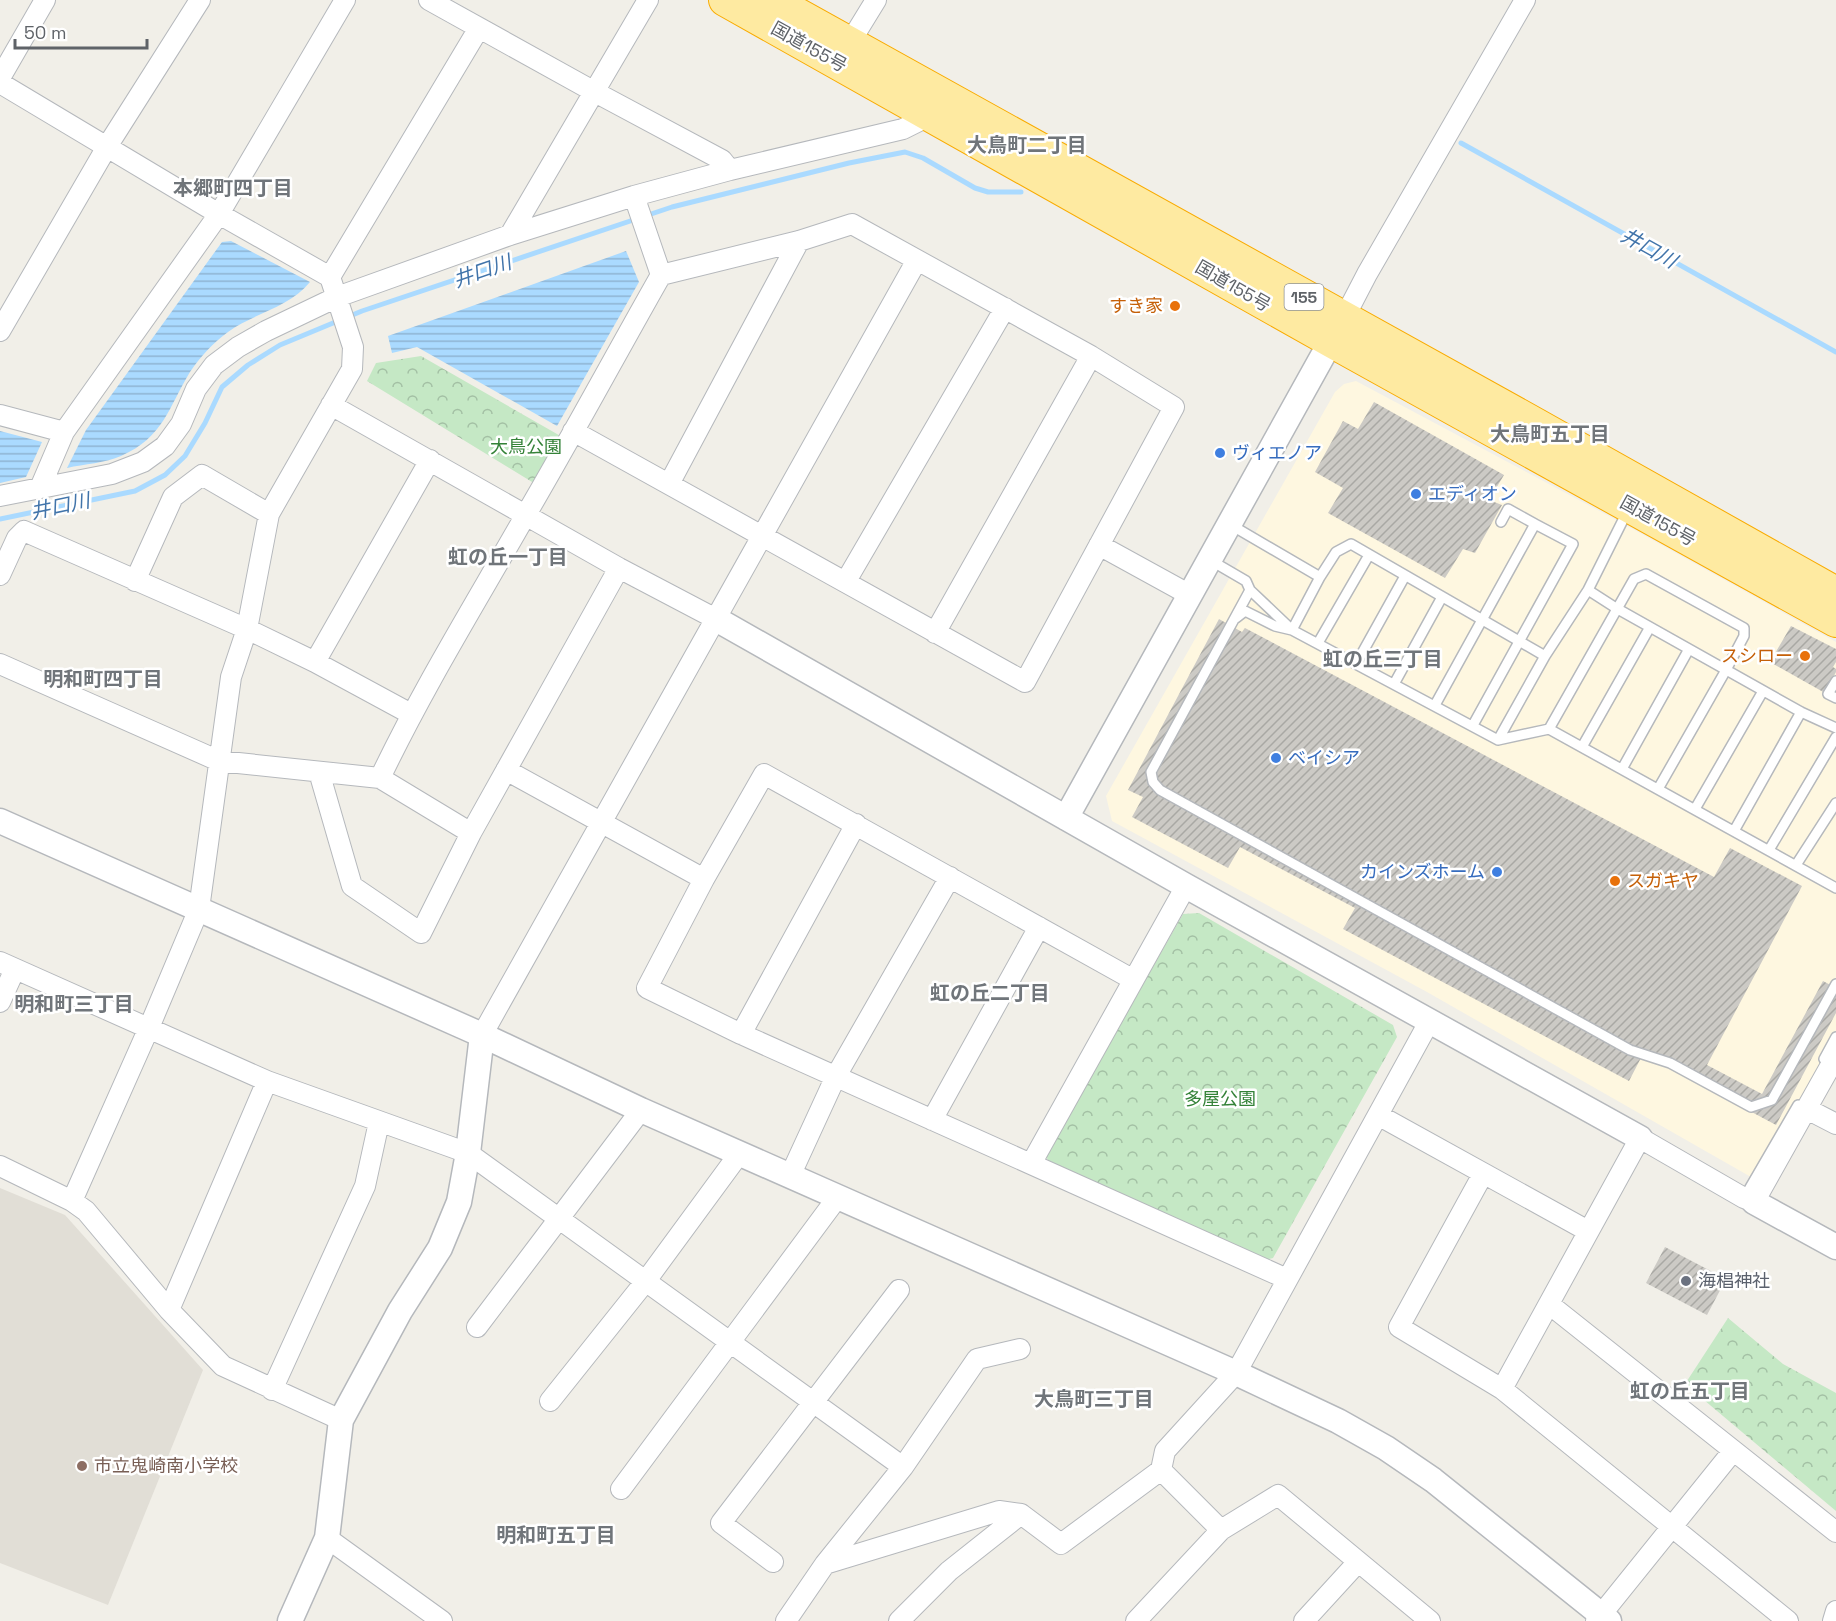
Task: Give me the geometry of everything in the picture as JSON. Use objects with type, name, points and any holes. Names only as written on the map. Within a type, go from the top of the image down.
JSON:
[{"type":"highway","name":"国道155号","points":[[725,0],[931,115],[1337,330],[1560,438],[1836,593]]},
{"type":"highway","name":"国道155号","points":[[772,0],[1337,330],[1630,505],[1836,621]]},
{"type":"street","points":[[0,78],[45,0]]},
{"type":"street","points":[[0,331],[108,146],[200,0]]},
{"type":"street","points":[[40,488],[64,432],[219,214],[345,0]]},
{"type":"street","points":[[429,0],[722,160],[730,170]]},
{"type":"street","points":[[510,235],[648,0]]},
{"type":"street","points":[[849,44],[876,0]]},
{"type":"street","points":[[1066,818],[1337,330],[1525,0]]},
{"type":"street","points":[[330,277],[479,28]]},
{"type":"street","points":[[0,82],[219,214],[330,277],[353,347],[351,369],[268,514],[246,629],[231,677],[199,909],[72,1201]]},
{"type":"street","points":[[0,496],[112,474],[143,462],[165,446],[181,424],[196,389],[214,365],[238,347],[266,331],[337,297],[510,235],[634,196],[730,170],[903,129],[931,115]]},
{"type":"street","points":[[634,196],[661,275]]},
{"type":"street","points":[[380,778],[411,714],[526,516],[573,431],[661,275],[800,241],[852,224],[1091,356],[1174,408],[1025,682],[573,431]]},
{"type":"street","points":[[669,484],[800,241]]},
{"type":"street","points":[[290,1621],[327,1539],[341,1420],[400,1311],[440,1248],[459,1202],[468,1153],[482,1035],[917,260]]},
{"type":"street","points":[[846,581],[1005,308]]},
{"type":"street","points":[[935,633],[1091,356]]},
{"type":"street","points":[[331,405],[619,568],[716,619],[1430,1022],[1836,1247]]},
{"type":"street","points":[[0,415],[64,432]]},
{"type":"street","points":[[315,662],[430,460]]},
{"type":"street","points":[[135,581],[173,497],[202,475],[268,514]]},
{"type":"street","points":[[0,576],[17,538],[24,531],[246,629],[315,662],[411,714]]},
{"type":"street","points":[[1099,545],[1190,595]]},
{"type":"street","points":[[319,772],[352,886],[421,933],[471,833],[619,568]]},
{"type":"street","points":[[0,664],[219,761],[380,778],[471,833]]},
{"type":"street","points":[[507,770],[704,879]]},
{"type":"street","points":[[1132,979],[764,774],[704,879],[647,988],[741,1034],[1287,1279]]},
{"type":"street","points":[[0,821],[482,1035],[641,1110],[837,1198],[1236,1373],[1338,1421],[1386,1448],[1433,1480],[1602,1619],[1671,1526],[1733,1451]]},
{"type":"street","points":[[741,1034],[856,824]]},
{"type":"street","points":[[790,1176],[836,1076],[950,877]]},
{"type":"street","points":[[1031,1164],[1186,885]]},
{"type":"street","points":[[932,1120],[1039,927]]},
{"type":"street","points":[[0,1002],[8,965],[148,1030],[267,1081],[468,1153],[903,1467]]},
{"type":"street","points":[[825,1564],[999,1511],[1021,1514],[1061,1544],[1161,1470],[1165,1451],[1236,1373],[1430,1022]]},
{"type":"street","points":[[1749,1200],[1808,1108],[1836,1056]]},
{"type":"street","points":[[169,1310],[267,1081]]},
{"type":"street","points":[[1808,1108],[1836,1124]]},
{"type":"street","points":[[477,1327],[641,1110]]},
{"type":"street","points":[[1378,1115],[1588,1232]]},
{"type":"street","points":[[272,1390],[365,1186],[379,1122]]},
{"type":"street","points":[[1502,1389],[1640,1138]]},
{"type":"street","points":[[550,1401],[645,1282],[739,1154]]},
{"type":"street","points":[[0,1166],[86,1210],[169,1310],[223,1365],[272,1390],[341,1420]]},
{"type":"street","points":[[1483,1174],[1399,1327],[1502,1389],[1788,1621]]},
{"type":"street","points":[[621,1489],[837,1198]]},
{"type":"street","points":[[773,1562],[721,1523],[899,1290]]},
{"type":"street","points":[[1549,1304],[1836,1532]]},
{"type":"street","points":[[786,1621],[825,1564],[903,1467],[977,1359],[1020,1349]]},
{"type":"street","points":[[1161,1470],[1221,1530]]},
{"type":"street","points":[[1136,1621],[1221,1530],[1278,1495],[1430,1621]]},
{"type":"street","points":[[899,1621],[949,1571],[1021,1514]]},
{"type":"street","points":[[327,1539],[442,1621]]},
{"type":"street","points":[[1304,1621],[1358,1562]]},
{"type":"street","points":[[1833,1621],[1836,1611]]},
{"type":"lane","points":[[1498,740],[1545,656],[1588,590],[1630,505]]},
{"type":"lane","points":[[1473,725],[1573,544],[1508,509],[1501,522]]},
{"type":"lane","points":[[1229,524],[1320,577]]},
{"type":"lane","points":[[1435,705],[1535,524]]},
{"type":"lane","points":[[1292,630],[1336,552],[1351,544],[1545,656]]},
{"type":"lane","points":[[1318,643],[1369,555]]},
{"type":"lane","points":[[1209,559],[1246,581],[1250,590],[1292,630]]},
{"type":"lane","points":[[1549,729],[1634,579],[1646,574],[1744,628],[1744,636],[1726,670],[1658,789]]},
{"type":"lane","points":[[1356,664],[1405,576]]},
{"type":"lane","points":[[1250,590],[1151,772],[1153,782],[1160,790],[1630,1050],[1670,1063],[1751,1107],[1772,1100],[1836,984]]},
{"type":"lane","points":[[1588,590],[1762,691],[1836,728]]},
{"type":"lane","points":[[1394,684],[1442,597]]},
{"type":"lane","points":[[1233,620],[1245,611],[1275,626],[1292,630],[1498,740],[1549,729],[1836,888]]},
{"type":"lane","points":[[1582,747],[1650,627]]},
{"type":"lane","points":[[1622,769],[1689,649]]},
{"type":"lane","points":[[1836,681],[1828,694],[1836,698]]},
{"type":"lane","points":[[1695,809],[1762,691]]},
{"type":"lane","points":[[1734,831],[1801,712]]},
{"type":"lane","points":[[1769,850],[1836,737]]},
{"type":"lane","points":[[1796,865],[1836,803]]},
{"type":"lane","points":[[1749,1200],[1836,1037]]},
{"type":"shaded area","points":[[1356,381],[1622,523],[1836,642],[1836,1037],[1760,1174],[1751,1177],[1427,992],[1112,821],[1106,796],[1335,392],[1344,384]]},
{"type":"shaded area","name":"市立鬼崎南小学校","points":[[0,1188],[65,1215],[203,1370],[108,1605],[0,1563]]},
{"type":"green space","name":"大鳥公園","points":[[421,356],[564,438],[537,485],[367,381],[376,363]]},
{"type":"green space","name":"多屋公園","points":[[1199,913],[1393,1025],[1397,1037],[1273,1258],[1265,1260],[1049,1164],[1046,1155],[1183,914]]},
{"type":"green space","points":[[1728,1318],[1783,1364],[1836,1393],[1836,1511],[1685,1384]]},
{"type":"water","points":[[231,241],[310,282],[292,298],[238,325],[212,346],[190,372],[163,420],[147,440],[121,456],[67,468],[86,430],[222,242]]},
{"type":"water","points":[[626,251],[639,282],[557,426],[417,347],[392,353],[388,336]]},
{"type":"water","points":[[0,431],[42,442],[26,477],[0,483]]},
{"type":"building","name":"エディオン","points":[[1374,402],[1504,475],[1489,500],[1502,505],[1475,553],[1463,549],[1445,578],[1328,513],[1343,488],[1315,472],[1343,421],[1358,429]]},
{"type":"building","name":"カインズホーム","points":[[1219,619],[1242,632],[1245,628],[1714,877],[1730,848],[1802,886],[1707,1065],[1762,1094],[1823,981],[1836,988],[1836,1013],[1776,1125],[1643,1054],[1629,1081],[1343,929],[1355,908],[1240,847],[1228,868],[1132,817],[1143,797],[1128,790]]},
{"type":"building","name":"スシロー","points":[[1791,626],[1836,649],[1836,662],[1833,667],[1836,672],[1825,693],[1770,662]]},
{"type":"building","name":"海椙神社","points":[[1665,1247],[1726,1279],[1707,1315],[1646,1283]]},
{"type":"waterway","name":"井口川","points":[[1461,143],[1836,352]]},
{"type":"waterway","name":"井口川","points":[[0,519],[135,491],[165,475],[185,456],[205,423],[222,387],[248,365],[280,345],[362,311],[672,207],[849,163],[905,152],[923,158],[975,188],[988,192],[1021,192]]},
{"type":"place","name":"すき家","points":[[1175,306]]},
{"type":"place","name":"ヴィエノア","points":[[1220,453]]},
{"type":"place","name":"エディオン","points":[[1416,494]]},
{"type":"place","name":"スシロー","points":[[1805,656]]},
{"type":"place","name":"ベイシア","points":[[1276,758]]},
{"type":"place","name":"カインズホーム","points":[[1497,872]]},
{"type":"place","name":"スガキヤ","points":[[1615,881]]},
{"type":"place","name":"海椙神社","points":[[1686,1281]]},
{"type":"place","name":"市立鬼崎南小学校","points":[[82,1466]]},
{"type":"district","name":"大鳥町二丁目","points":[[1027,145]]},
{"type":"district","name":"本郷町四丁目","points":[[233,188]]},
{"type":"district","name":"大鳥町五丁目","points":[[1550,434]]},
{"type":"district","name":"虹の丘一丁目","points":[[508,557]]},
{"type":"district","name":"虹の丘三丁目","points":[[1383,659]]},
{"type":"district","name":"明和町四丁目","points":[[103,679]]},
{"type":"district","name":"虹の丘二丁目","points":[[990,993]]},
{"type":"district","name":"明和町三丁目","points":[[74,1004]]},
{"type":"district","name":"虹の丘五丁目","points":[[1690,1391]]},
{"type":"district","name":"大鳥町三丁目","points":[[1094,1399]]},
{"type":"district","name":"明和町五丁目","points":[[556,1535]]}]
